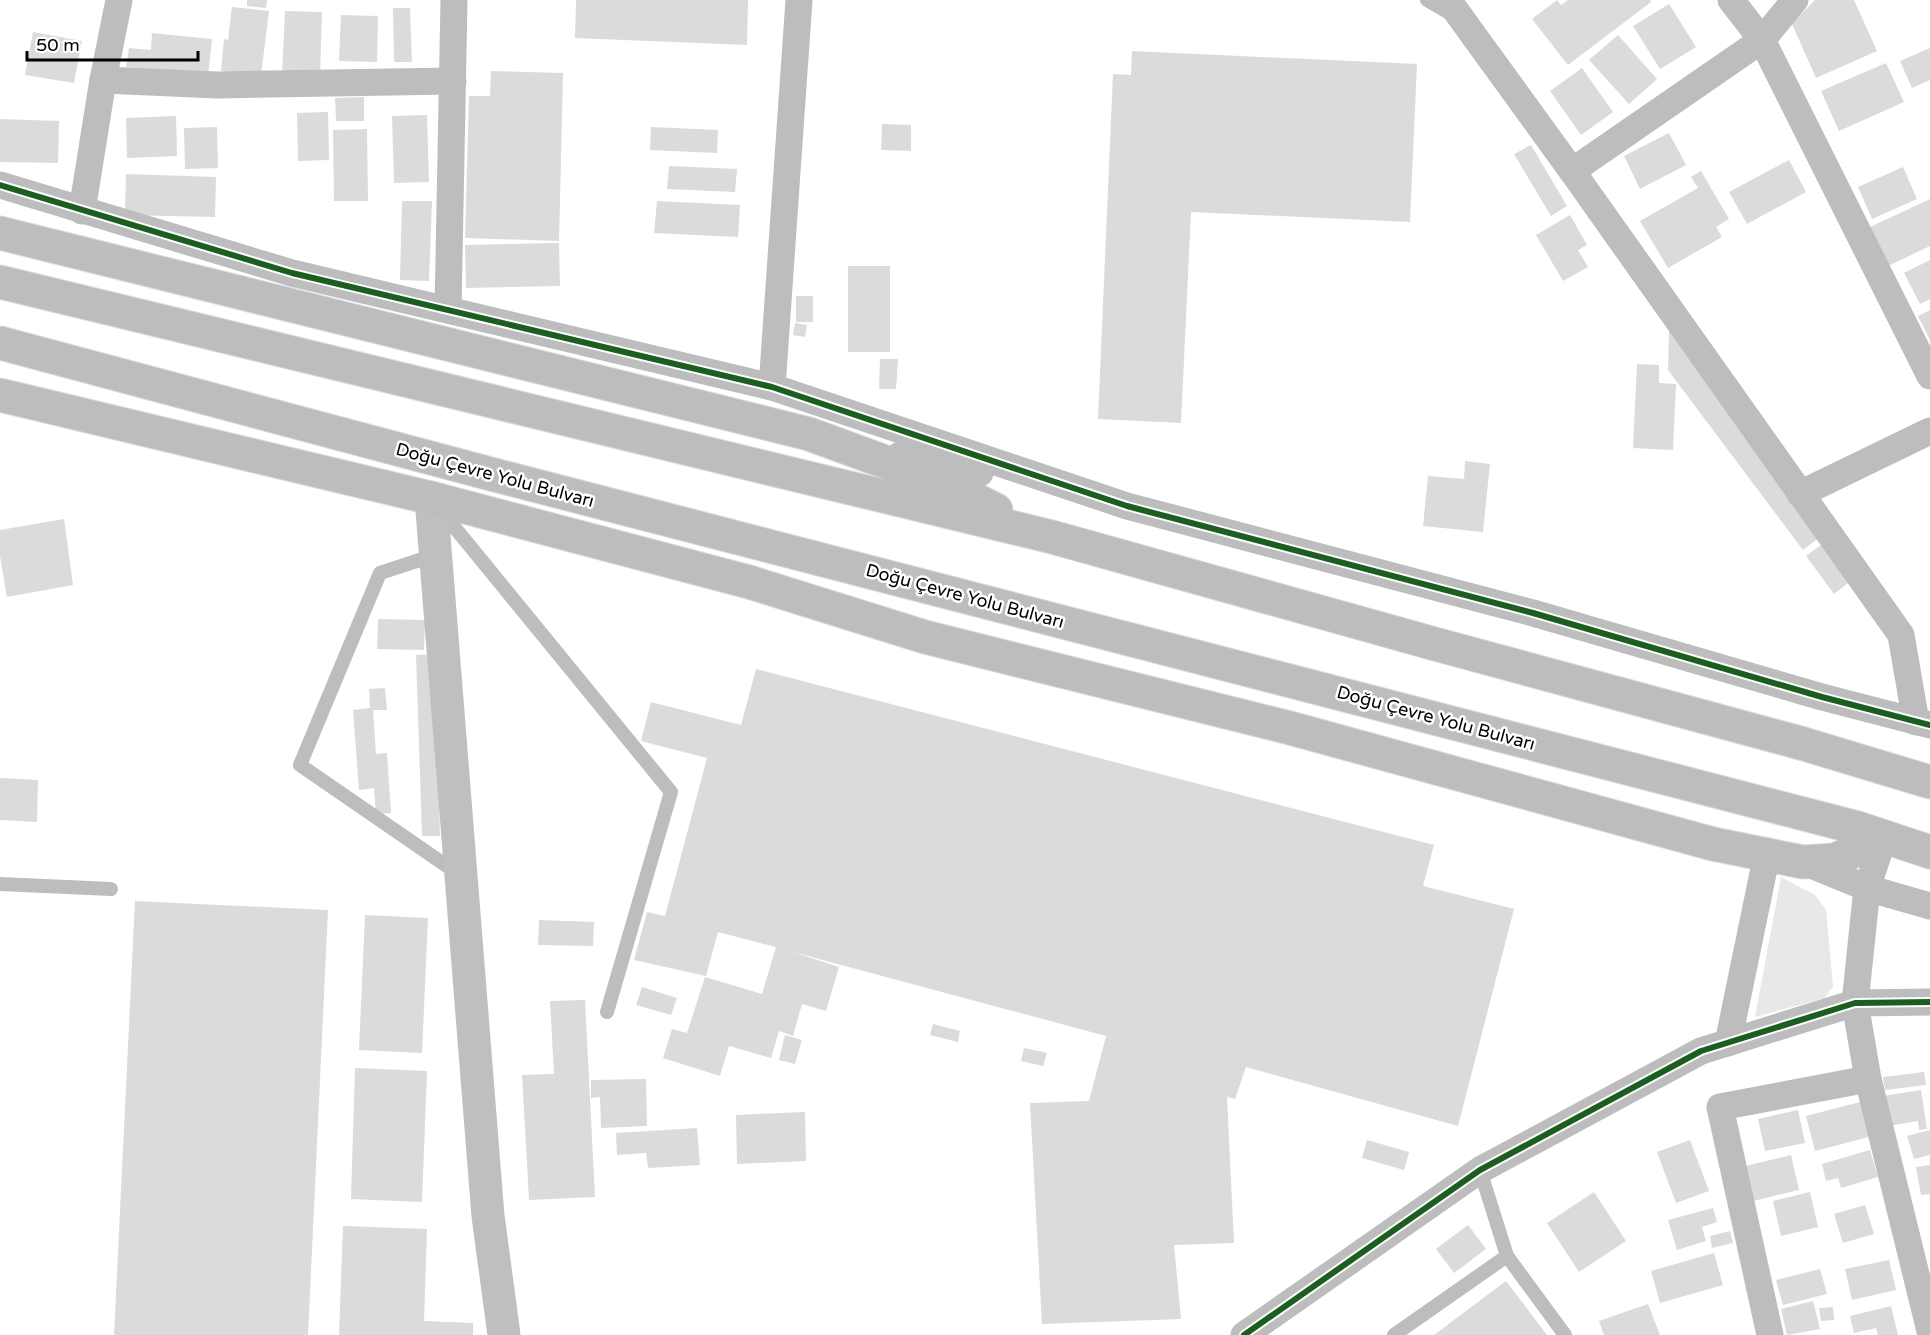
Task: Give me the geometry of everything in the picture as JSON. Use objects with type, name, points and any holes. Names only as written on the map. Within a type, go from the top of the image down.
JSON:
[{"type":"highway","points":[[0,233],[809,434],[940,482],[1052,537]]},
{"type":"highway","points":[[0,282],[1052,537],[1804,744],[1930,782]]},
{"type":"highway","name":"Doğu Çevre Yolu Bulvarı","points":[[0,344],[487,473],[1674,780],[1884,837],[1930,852]]},
{"type":"highway","points":[[0,395],[431,498],[749,582],[925,637],[1290,728],[1713,844],[1803,862],[1835,860],[1884,837]]},
{"type":"main road","points":[[431,498],[488,1216],[504,1335]]},
{"type":"street","points":[[82,211],[103,80],[119,0]]},
{"type":"street","points":[[448,310],[454,0]]},
{"type":"street","points":[[772,387],[799,0]]},
{"type":"street","points":[[809,434],[1127,506],[1533,613],[1822,697],[1923,723],[1901,635],[1448,0]]},
{"type":"street","points":[[1731,0],[1762,40],[1930,376]]},
{"type":"street","points":[[1572,171],[1762,40],[1787,3]]},
{"type":"street","points":[[103,80],[217,85],[453,81]]},
{"type":"street","points":[[0,185],[292,273],[772,387],[1127,506]]},
{"type":"street","points":[[1800,494],[1930,431]]},
{"type":"street","points":[[1884,837],[1867,888],[1855,1003],[1868,1080],[1930,1331]]},
{"type":"street","points":[[1728,1043],[1767,854]]},
{"type":"street","points":[[1803,862],[1867,888],[1930,906]]},
{"type":"street","points":[[1244,1335],[1480,1170],[1701,1051],[1855,1003],[1930,1002]]},
{"type":"street","points":[[1770,1335],[1720,1107],[1868,1080]]},
{"type":"lane","points":[[1427,0],[1464,22]]},
{"type":"lane","points":[[431,498],[671,792],[607,1012]]},
{"type":"lane","points":[[435,555],[380,573],[300,765],[461,876]]},
{"type":"lane","points":[[0,884],[111,889]]},
{"type":"lane","points":[[1480,1170],[1507,1256],[1565,1335]]},
{"type":"lane","points":[[1394,1335],[1507,1256]]},
{"type":"shaded area","points":[[1781,877],[1815,895],[1826,910],[1833,986],[1825,998],[1755,1017]]},
{"type":"building","points":[[247,0],[267,0],[266,8],[247,6]]},
{"type":"building","points":[[576,0],[748,0],[747,45],[575,38]]},
{"type":"building","points":[[1557,0],[1561,5],[1568,0],[1650,0],[1651,2],[1568,65],[1532,19]]},
{"type":"building","points":[[1815,0],[1854,0],[1877,51],[1816,78],[1792,24]]},
{"type":"building","points":[[1669,4],[1696,47],[1660,69],[1633,26]]},
{"type":"building","points":[[232,7],[269,11],[261,75],[221,71],[224,39],[228,40]]},
{"type":"building","points":[[393,8],[410,8],[412,62],[394,62]]},
{"type":"building","points":[[285,11],[322,12],[320,77],[282,75]]},
{"type":"building","points":[[341,15],[378,16],[377,62],[339,61]]},
{"type":"building","points":[[33,32],[82,41],[74,83],[25,75]]},
{"type":"building","points":[[152,33],[212,39],[208,75],[126,67],[129,48],[151,50]]},
{"type":"building","points":[[1618,35],[1657,79],[1629,104],[1589,60]]},
{"type":"building","points":[[1930,48],[1930,80],[1912,88],[1900,61]]},
{"type":"building","points":[[1132,51],[1417,64],[1410,222],[1191,212],[1181,423],[1098,419],[1113,74],[1131,75]]},
{"type":"building","points":[[1886,63],[1904,102],[1839,131],[1821,91]]},
{"type":"building","points":[[1582,68],[1613,112],[1581,135],[1550,91]]},
{"type":"building","points":[[491,71],[563,73],[559,241],[465,238],[469,96],[490,96]]},
{"type":"building","points":[[364,97],[364,121],[336,121],[335,98]]},
{"type":"building","points":[[328,112],[329,160],[298,161],[297,113]]},
{"type":"building","points":[[427,115],[429,182],[394,183],[392,116]]},
{"type":"building","points":[[176,116],[177,156],[127,158],[126,118]]},
{"type":"building","points":[[0,119],[59,121],[58,163],[0,162]]},
{"type":"building","points":[[882,124],[911,125],[911,151],[881,150]]},
{"type":"building","points":[[217,127],[218,168],[185,169],[184,128]]},
{"type":"building","points":[[651,127],[718,130],[717,153],[650,150]]},
{"type":"building","points":[[367,129],[368,201],[334,201],[333,130]]},
{"type":"building","points":[[1669,133],[1686,165],[1640,189],[1624,156]]},
{"type":"building","points":[[1531,145],[1567,206],[1551,216],[1514,154]]},
{"type":"building","points":[[1789,160],[1806,192],[1747,224],[1729,192]]},
{"type":"building","points":[[669,166],[737,169],[735,192],[667,189]]},
{"type":"building","points":[[1903,167],[1917,199],[1872,219],[1858,187]]},
{"type":"building","points":[[1701,171],[1729,219],[1716,227],[1722,237],[1668,268],[1640,221],[1698,188],[1691,177]]},
{"type":"building","points":[[126,174],[216,177],[215,217],[125,215]]},
{"type":"building","points":[[1930,199],[1930,246],[1888,266],[1870,227]]},
{"type":"building","points":[[402,201],[432,201],[429,281],[400,280]]},
{"type":"building","points":[[657,201],[740,205],[738,237],[654,233]]},
{"type":"building","points":[[1570,215],[1587,245],[1578,250],[1588,267],[1563,281],[1536,235]]},
{"type":"building","points":[[559,243],[560,286],[466,288],[465,245]]},
{"type":"building","points":[[1930,260],[1930,299],[1920,304],[1904,273]]},
{"type":"building","points":[[848,266],[890,266],[890,352],[848,352]]},
{"type":"building","points":[[796,296],[813,296],[813,322],[796,322]]},
{"type":"building","points":[[1930,310],[1930,340],[1918,316]]},
{"type":"building","points":[[795,323],[807,325],[805,337],[793,335]]},
{"type":"building","points":[[1669,331],[1824,534],[1803,550],[1668,370]]},
{"type":"building","points":[[880,359],[898,359],[896,389],[879,389]]},
{"type":"building","points":[[1637,364],[1659,365],[1659,383],[1676,384],[1673,450],[1633,448]]},
{"type":"building","points":[[1465,461],[1490,464],[1483,532],[1423,526],[1428,476],[1464,479]]},
{"type":"building","points":[[64,519],[73,585],[7,597],[0,556],[0,530]]},
{"type":"building","points":[[1821,545],[1849,582],[1834,594],[1806,556]]},
{"type":"building","points":[[378,619],[425,620],[424,650],[377,649]]},
{"type":"building","points":[[435,654],[440,836],[422,836],[416,655]]},
{"type":"building","points":[[756,669],[1434,845],[1423,886],[1514,909],[1458,1126],[1246,1067],[1235,1099],[1227,1097],[1234,1243],[1174,1245],[1181,1319],[1042,1324],[1030,1103],[1089,1101],[1106,1036],[793,952],[839,967],[826,1011],[802,1004],[793,1036],[779,1031],[771,1058],[729,1046],[720,1076],[663,1058],[672,1029],[687,1033],[705,977],[762,994],[776,947],[718,932],[706,976],[634,960],[647,912],[665,916],[707,758],[641,741],[651,702],[741,725]]},
{"type":"building","points":[[385,688],[387,710],[373,710],[376,754],[387,753],[391,813],[376,814],[374,788],[359,790],[353,710],[370,708],[369,689]]},
{"type":"building","points":[[0,778],[38,780],[37,822],[0,820]]},
{"type":"building","points":[[135,901],[328,910],[308,1335],[114,1335]]},
{"type":"building","points":[[365,915],[428,918],[422,1053],[359,1050]]},
{"type":"building","points":[[539,920],[594,922],[593,946],[538,945]]},
{"type":"building","points":[[642,987],[677,998],[671,1015],[636,1005]]},
{"type":"building","points":[[585,1000],[595,1197],[529,1200],[522,1075],[554,1074],[550,1001]]},
{"type":"building","points":[[933,1024],[960,1031],[958,1042],[930,1035]]},
{"type":"building","points":[[785,1035],[802,1040],[795,1064],[779,1060]]},
{"type":"building","points":[[1024,1048],[1047,1053],[1043,1066],[1021,1061]]},
{"type":"building","points":[[355,1068],[427,1071],[422,1202],[351,1199]]},
{"type":"building","points":[[1924,1072],[1926,1085],[1885,1090],[1883,1077]]},
{"type":"building","points":[[646,1079],[647,1126],[601,1128],[600,1097],[591,1098],[591,1080]]},
{"type":"building","points":[[1921,1090],[1927,1129],[1919,1130],[1918,1121],[1888,1126],[1883,1096]]},
{"type":"building","points":[[1860,1102],[1869,1137],[1815,1151],[1806,1116]]},
{"type":"building","points":[[1798,1110],[1805,1143],[1765,1151],[1758,1119]]},
{"type":"building","points":[[805,1112],[806,1161],[737,1164],[736,1115]]},
{"type":"building","points":[[697,1128],[700,1165],[648,1168],[646,1153],[617,1155],[616,1133]]},
{"type":"building","points":[[1930,1130],[1930,1155],[1914,1159],[1907,1136]]},
{"type":"building","points":[[1367,1140],[1409,1152],[1404,1170],[1362,1158]]},
{"type":"building","points":[[1690,1140],[1709,1191],[1676,1203],[1657,1152]]},
{"type":"building","points":[[1870,1150],[1878,1177],[1841,1188],[1838,1178],[1826,1181],[1822,1164]]},
{"type":"building","points":[[1791,1155],[1799,1190],[1745,1203],[1737,1168]]},
{"type":"building","points":[[1930,1165],[1930,1194],[1921,1195],[1916,1167]]},
{"type":"building","points":[[1594,1192],[1626,1241],[1579,1272],[1547,1223]]},
{"type":"building","points":[[1810,1192],[1818,1227],[1781,1236],[1773,1201]]},
{"type":"building","points":[[1865,1205],[1874,1234],[1843,1243],[1834,1214]]},
{"type":"building","points":[[1713,1208],[1717,1222],[1702,1227],[1706,1241],[1677,1250],[1668,1220]]},
{"type":"building","points":[[1468,1225],[1486,1249],[1454,1273],[1436,1249]]},
{"type":"building","points":[[343,1226],[427,1229],[424,1321],[473,1323],[473,1335],[339,1335]]},
{"type":"building","points":[[1730,1231],[1733,1243],[1712,1248],[1710,1236]]},
{"type":"building","points":[[1714,1253],[1723,1285],[1660,1303],[1651,1271]]},
{"type":"building","points":[[1889,1260],[1896,1290],[1852,1300],[1845,1269]]},
{"type":"building","points":[[1820,1269],[1827,1294],[1783,1305],[1776,1280]]},
{"type":"building","points":[[1506,1281],[1547,1335],[1434,1335]]},
{"type":"building","points":[[1813,1301],[1820,1329],[1787,1335],[1781,1309]]},
{"type":"building","points":[[1648,1304],[1660,1335],[1604,1335],[1599,1321]]},
{"type":"building","points":[[1891,1306],[1898,1335],[1878,1335],[1876,1328],[1854,1333],[1850,1316]]},
{"type":"building","points":[[1833,1307],[1834,1320],[1821,1321],[1819,1308]]},
{"type":"cycle path","points":[[0,185],[292,273],[772,387],[1127,506],[1533,613],[1822,697],[1930,725]]},
{"type":"cycle path","points":[[1244,1335],[1480,1170],[1701,1051],[1855,1003],[1930,1002]]}]
